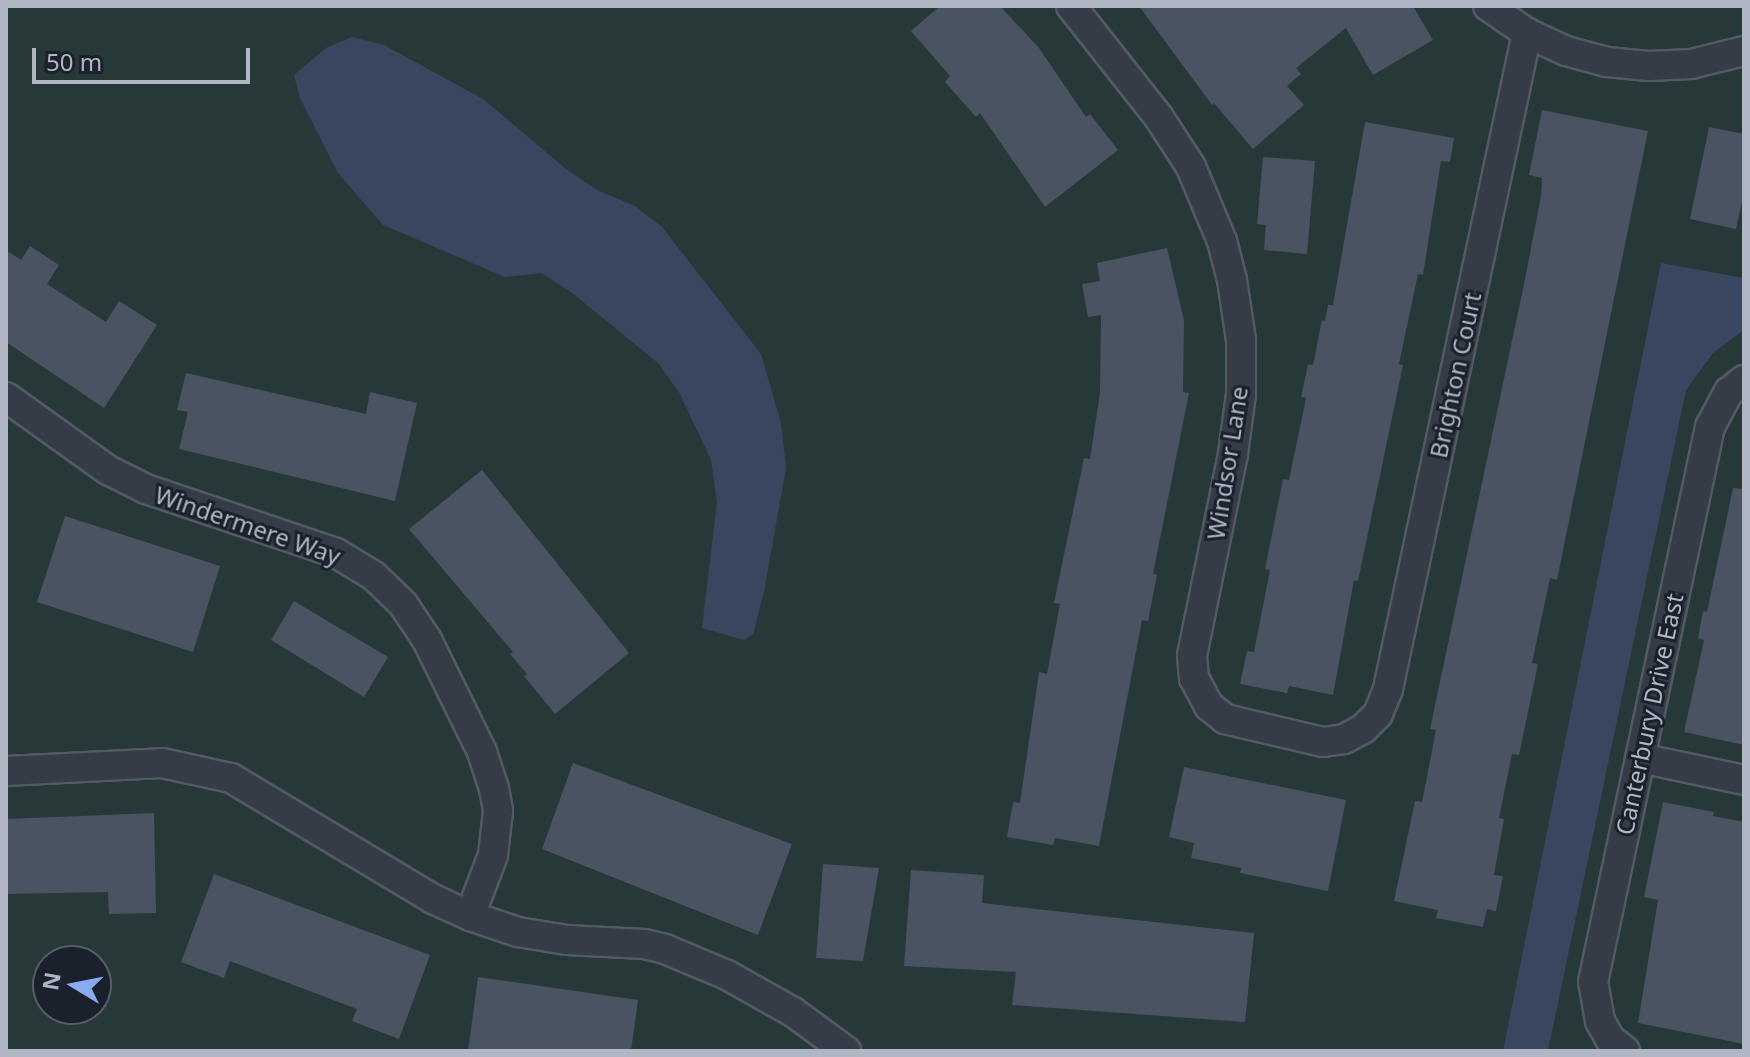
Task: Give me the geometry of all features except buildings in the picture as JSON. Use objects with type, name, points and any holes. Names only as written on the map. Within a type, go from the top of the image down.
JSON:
[{"type":"street","name":"Windsor Lane","points":[[1071,6],[1158,116],[1191,167],[1222,241],[1232,280],[1241,340],[1241,394],[1233,454],[1192,656],[1194,678],[1209,706],[1225,719],[1245,727],[1323,742],[1353,734],[1378,714]]},
{"type":"street","points":[[1488,6],[1527,33],[1566,51],[1607,62],[1649,66],[1691,64],[1744,51]]},
{"type":"street","name":"Brighton Court","points":[[1378,714],[1388,689],[1527,33]]},
{"type":"street","name":"Canterbury Drive East","points":[[1625,1051],[1610,1039],[1600,1021],[1593,982],[1710,427],[1729,392],[1744,380]]},
{"type":"street","name":"Windermere Way","points":[[6,397],[121,477],[146,489],[336,553],[374,576],[403,604],[427,640],[482,752],[494,788],[498,811],[493,855],[470,916]]},
{"type":"street","points":[[1640,758],[1744,780]]},
{"type":"street","points":[[6,771],[162,763],[208,771],[253,788],[433,899],[470,916],[518,932],[567,940],[644,944],[665,949],[727,975],[793,1012],[846,1051]]},
{"type":"shaded area","points":[[6,6],[1744,6],[1744,1051],[6,1051]]},
{"type":"water","points":[[352,37],[384,45],[483,99],[566,169],[597,190],[635,206],[662,227],[761,354],[781,423],[786,468],[764,592],[753,634],[744,640],[702,628],[717,502],[711,460],[680,394],[658,363],[571,292],[541,273],[505,277],[383,225],[338,173],[300,98],[294,75],[326,48]]},
{"type":"water","points":[[1661,263],[1744,278],[1744,330],[1713,353],[1686,390],[1548,1051],[1503,1051]]}]
